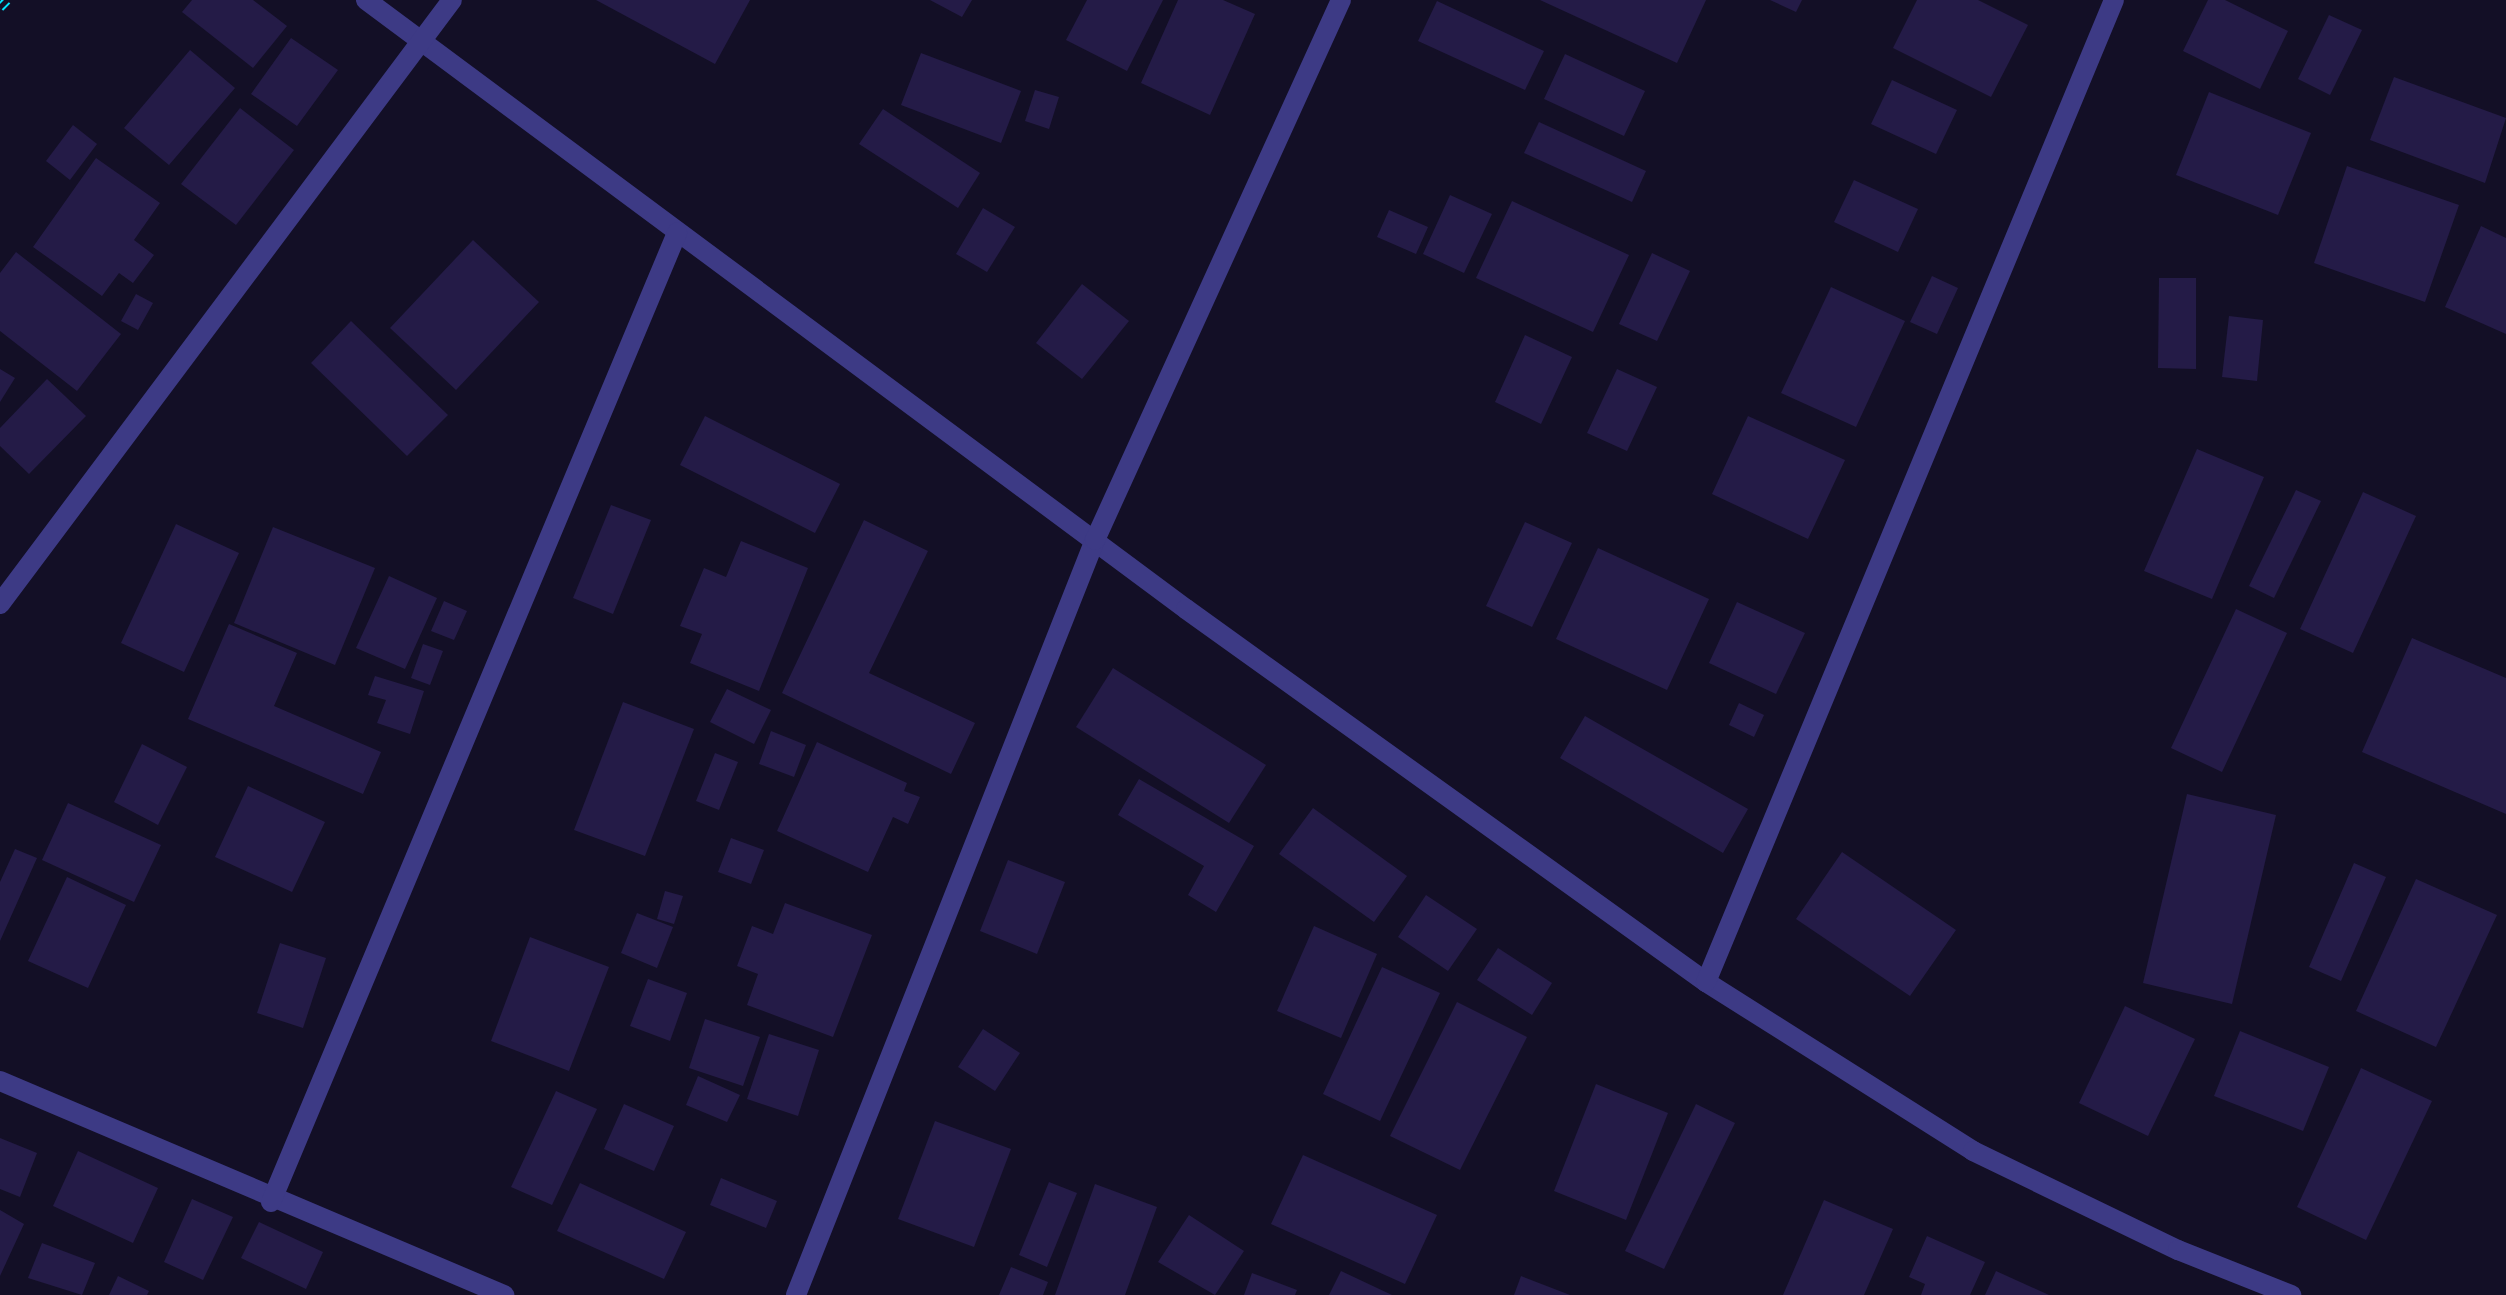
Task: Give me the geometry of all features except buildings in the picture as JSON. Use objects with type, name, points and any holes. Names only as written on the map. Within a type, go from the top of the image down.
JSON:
[{"type":"street","points":[[366,0],[1095,540],[1706,982],[1973,1151],[2178,1250],[2291,1295]]},
{"type":"street","points":[[0,604],[452,0]]},
{"type":"street","points":[[796,1295],[1095,540],[1341,0]]},
{"type":"street","points":[[1706,982],[2114,0]]},
{"type":"street","points":[[271,1202],[677,233]]},
{"type":"street","points":[[0,1081],[271,1202],[504,1295]]},
{"type":"railway","points":[[0,7],[7,0]]}]
